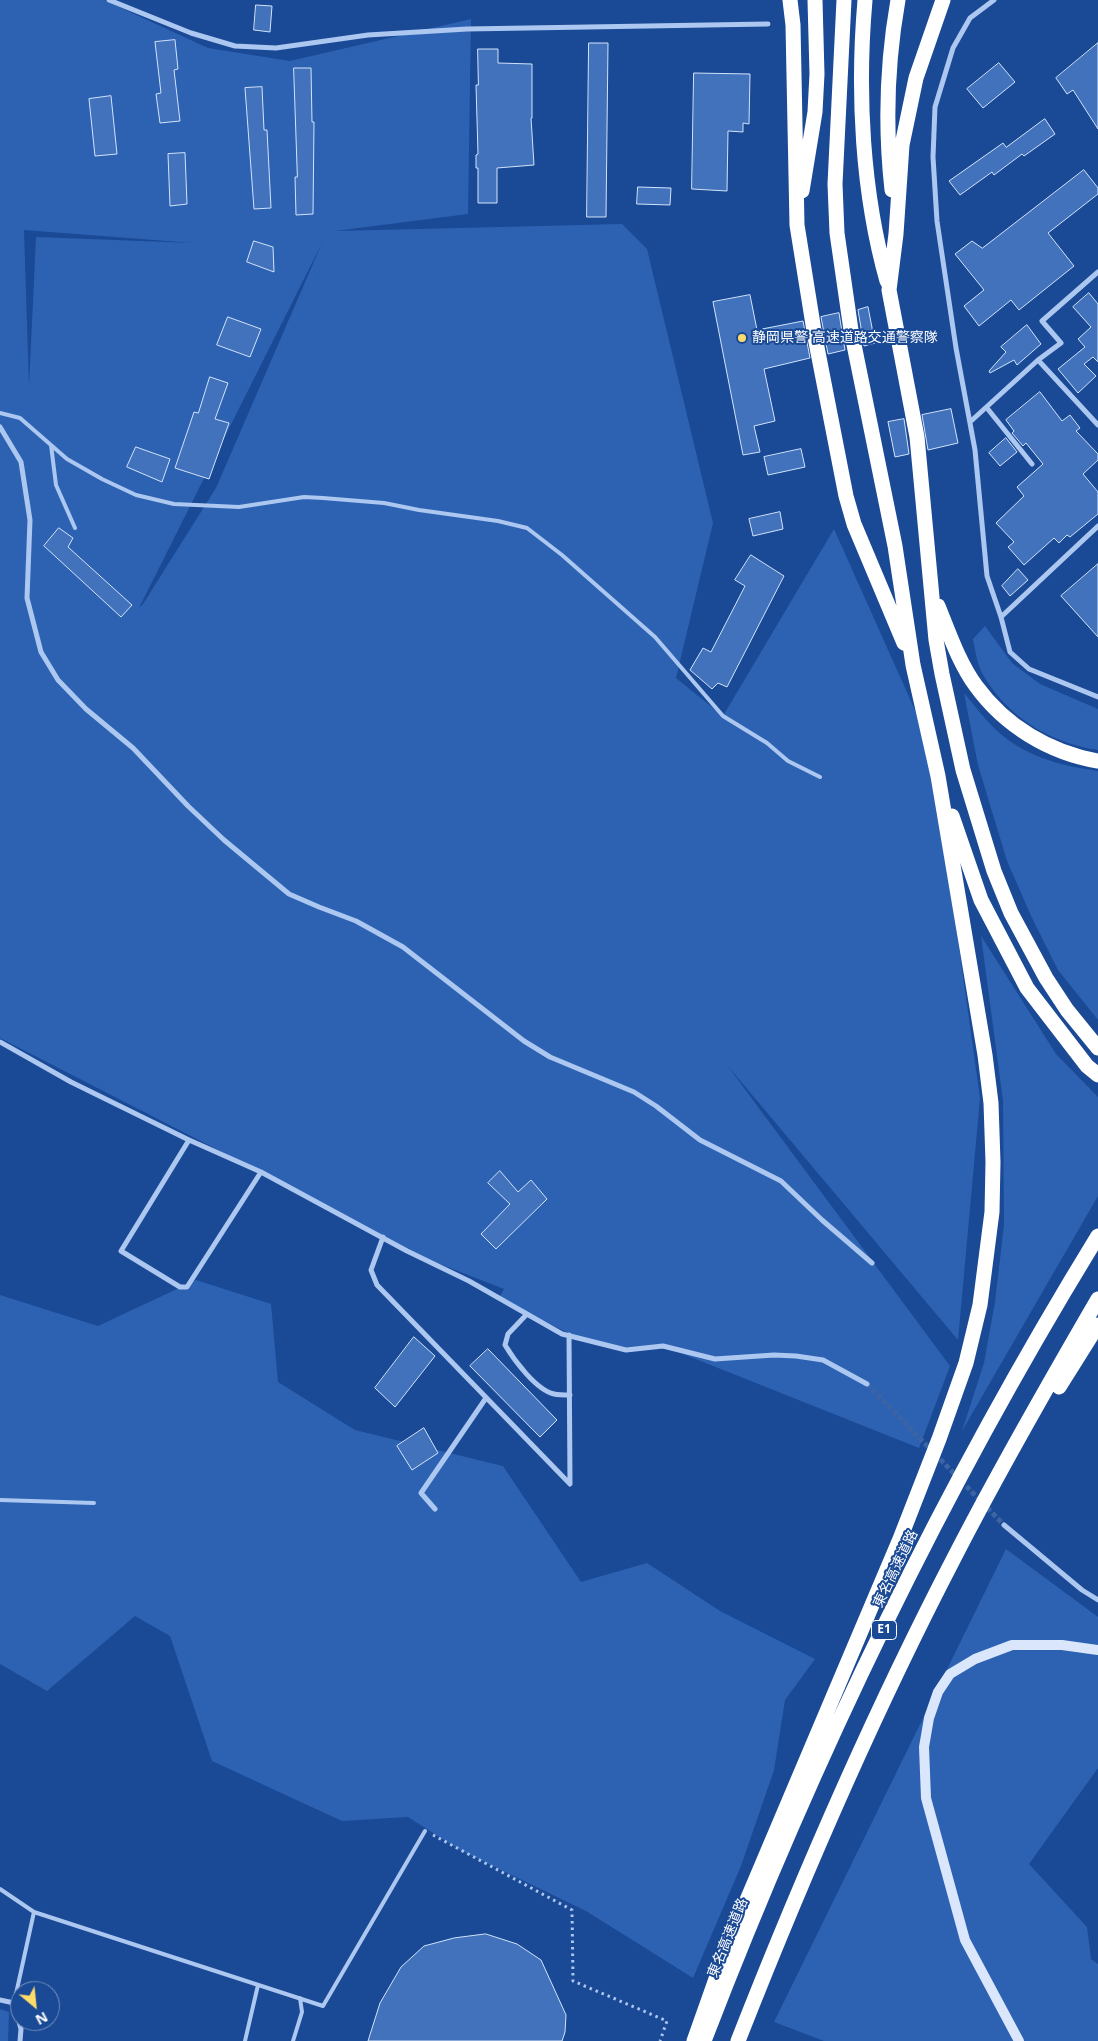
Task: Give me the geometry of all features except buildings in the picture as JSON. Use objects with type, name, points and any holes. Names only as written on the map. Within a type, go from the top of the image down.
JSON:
[{"type":"highway","points":[[790,0],[793,25],[797,225],[814,337],[846,496],[854,524],[913,665]]},
{"type":"highway","points":[[797,225],[815,112],[817,74],[815,0]]},
{"type":"highway","points":[[694,2041],[728,1945],[932,1458],[966,1362],[980,1305],[992,1212],[991,1103],[985,1055],[938,776],[913,665],[895,546],[851,330],[837,233],[835,184],[844,0]]},
{"type":"highway","points":[[865,0],[860,82],[874,231],[889,290],[917,436],[936,640],[953,726],[963,770],[994,871],[1011,913],[1046,978],[1072,1018],[1098,1048]]},
{"type":"highway","points":[[896,234],[889,160],[888,119],[892,35],[898,0]]},
{"type":"highway","points":[[889,290],[896,234],[902,145],[916,78],[942,4]]},
{"type":"highway","points":[[933,593],[963,663],[975,685],[991,705],[1033,739],[1074,756],[1098,761]]},
{"type":"highway","points":[[938,776],[981,900],[1023,979],[1087,1066],[1098,1075]]},
{"type":"highway","name":"東名高速道路","points":[[704,2041],[739,1951],[836,1727],[939,1518],[1024,1361],[1098,1236]]},
{"type":"highway","name":"E1","points":[[738,2041],[778,1937],[871,1728],[953,1560],[1098,1299]]},
{"type":"highway","points":[[1013,1449],[1061,1384],[1098,1325]]},
{"type":"street","points":[[109,0],[191,33],[235,46],[276,48],[368,34],[466,29],[768,24]]},
{"type":"street","points":[[994,0],[970,18],[953,48],[935,106],[933,157],[937,221],[956,348],[975,450],[987,576],[1001,617],[1010,652],[1029,669],[1098,697]]},
{"type":"street","points":[[970,422],[1038,360],[1061,343],[1042,321],[1098,272]]},
{"type":"street","points":[[1038,360],[1098,425]]},
{"type":"street","points":[[987,408],[1032,464]]},
{"type":"street","points":[[0,427],[21,462],[30,520],[27,598],[41,652],[58,680],[86,709],[133,748],[188,806],[224,840],[290,894],[356,921],[403,948],[524,1041],[550,1057],[634,1092],[656,1106],[700,1140],[781,1181],[822,1220],[872,1263]]},
{"type":"street","points":[[1001,617],[1098,526]]},
{"type":"street","points":[[0,1042],[71,1082],[189,1140],[261,1172],[469,1281],[562,1334],[626,1350],[663,1346],[715,1359],[774,1355],[823,1360],[866,1384]]},
{"type":"street","points":[[189,1140],[121,1251],[180,1287],[186,1287],[261,1172]]},
{"type":"street","points":[[383,1237],[371,1270],[377,1285],[570,1484],[569,1335]]},
{"type":"street","points":[[527,1314],[508,1334],[505,1345],[511,1355],[543,1390],[554,1394],[570,1395]]},
{"type":"street","points":[[435,1508],[421,1493],[486,1398]]},
{"type":"street","points":[[1004,1524],[1082,1590],[1098,1600]]},
{"type":"street","points":[[1019,2041],[965,1940],[926,1798],[924,1747],[929,1718],[938,1692],[950,1674],[975,1659],[1012,1645],[1062,1645],[1098,1650]]},
{"type":"lane","points":[[0,412],[20,418],[68,459],[119,487],[136,495],[174,504],[239,507],[283,499],[323,498],[384,503],[418,510],[498,521],[527,528],[562,555],[655,637],[723,716],[767,743],[788,761],[820,777]]},
{"type":"lane","points":[[51,444],[56,485],[75,528]]},
{"type":"lane","points":[[0,1500],[94,1503]]},
{"type":"lane","points":[[0,1890],[34,1912],[323,2006],[425,1831]]},
{"type":"lane","points":[[19,1981],[34,1912]]},
{"type":"lane","points":[[244,2041],[258,1985]]},
{"type":"lane","points":[[293,2041],[302,2012],[300,1998]]},
{"type":"path","points":[[425,1831],[572,1910],[573,1981],[667,2021],[660,2041]]},
{"type":"shaded area","points":[[0,0],[104,0],[208,48],[290,61],[471,19],[468,214],[335,231],[622,224],[647,249],[713,523],[676,678],[723,716],[834,529],[931,746],[980,1098],[958,1340],[727,1065],[950,1366],[919,1448],[663,1346],[625,1347],[572,1335],[499,1298],[504,1289],[412,1253],[261,1172],[0,1038]],"holes":[[[24,230],[193,243],[36,237],[29,387]],[[322,243],[216,488],[139,608]]]},
{"type":"shaded area","points":[[985,626],[1012,663],[1040,684],[1098,709],[1098,750],[1063,741],[1047,734],[1031,725],[1004,702],[982,673],[976,656],[973,639]]},
{"type":"shaded area","points":[[964,693],[995,729],[1030,753],[1057,763],[1098,771],[1098,1020],[1058,970],[1032,918],[1007,861],[978,765]]},
{"type":"shaded area","points":[[981,936],[1056,1054],[1098,1097],[1098,1196],[962,1431],[984,1363],[995,1302],[1004,1225],[1003,1101]]},
{"type":"shaded area","points":[[196,1280],[271,1304],[278,1382],[355,1430],[503,1466],[581,1582],[647,1563],[720,1611],[815,1659],[785,1700],[774,1770],[741,1866],[693,1978],[586,1911],[460,1850],[408,1817],[342,1821],[212,1761],[170,1636],[135,1616],[47,1691],[0,1664],[0,1295],[98,1326]]},
{"type":"shaded area","points":[[1006,1549],[1098,1617],[1098,1768],[1029,1864],[1087,1927],[1091,1959],[1098,1964],[1098,2041],[824,2041],[774,2022]]},
{"type":"shaded area","points":[[0,2009],[9,2012],[8,2041],[0,2041]]},
{"type":"tunnel","points":[[867,1384],[1004,1525]]},
{"type":"place","name":"静岡県警 高速道路交通警察隊","points":[[742,338]]}]
